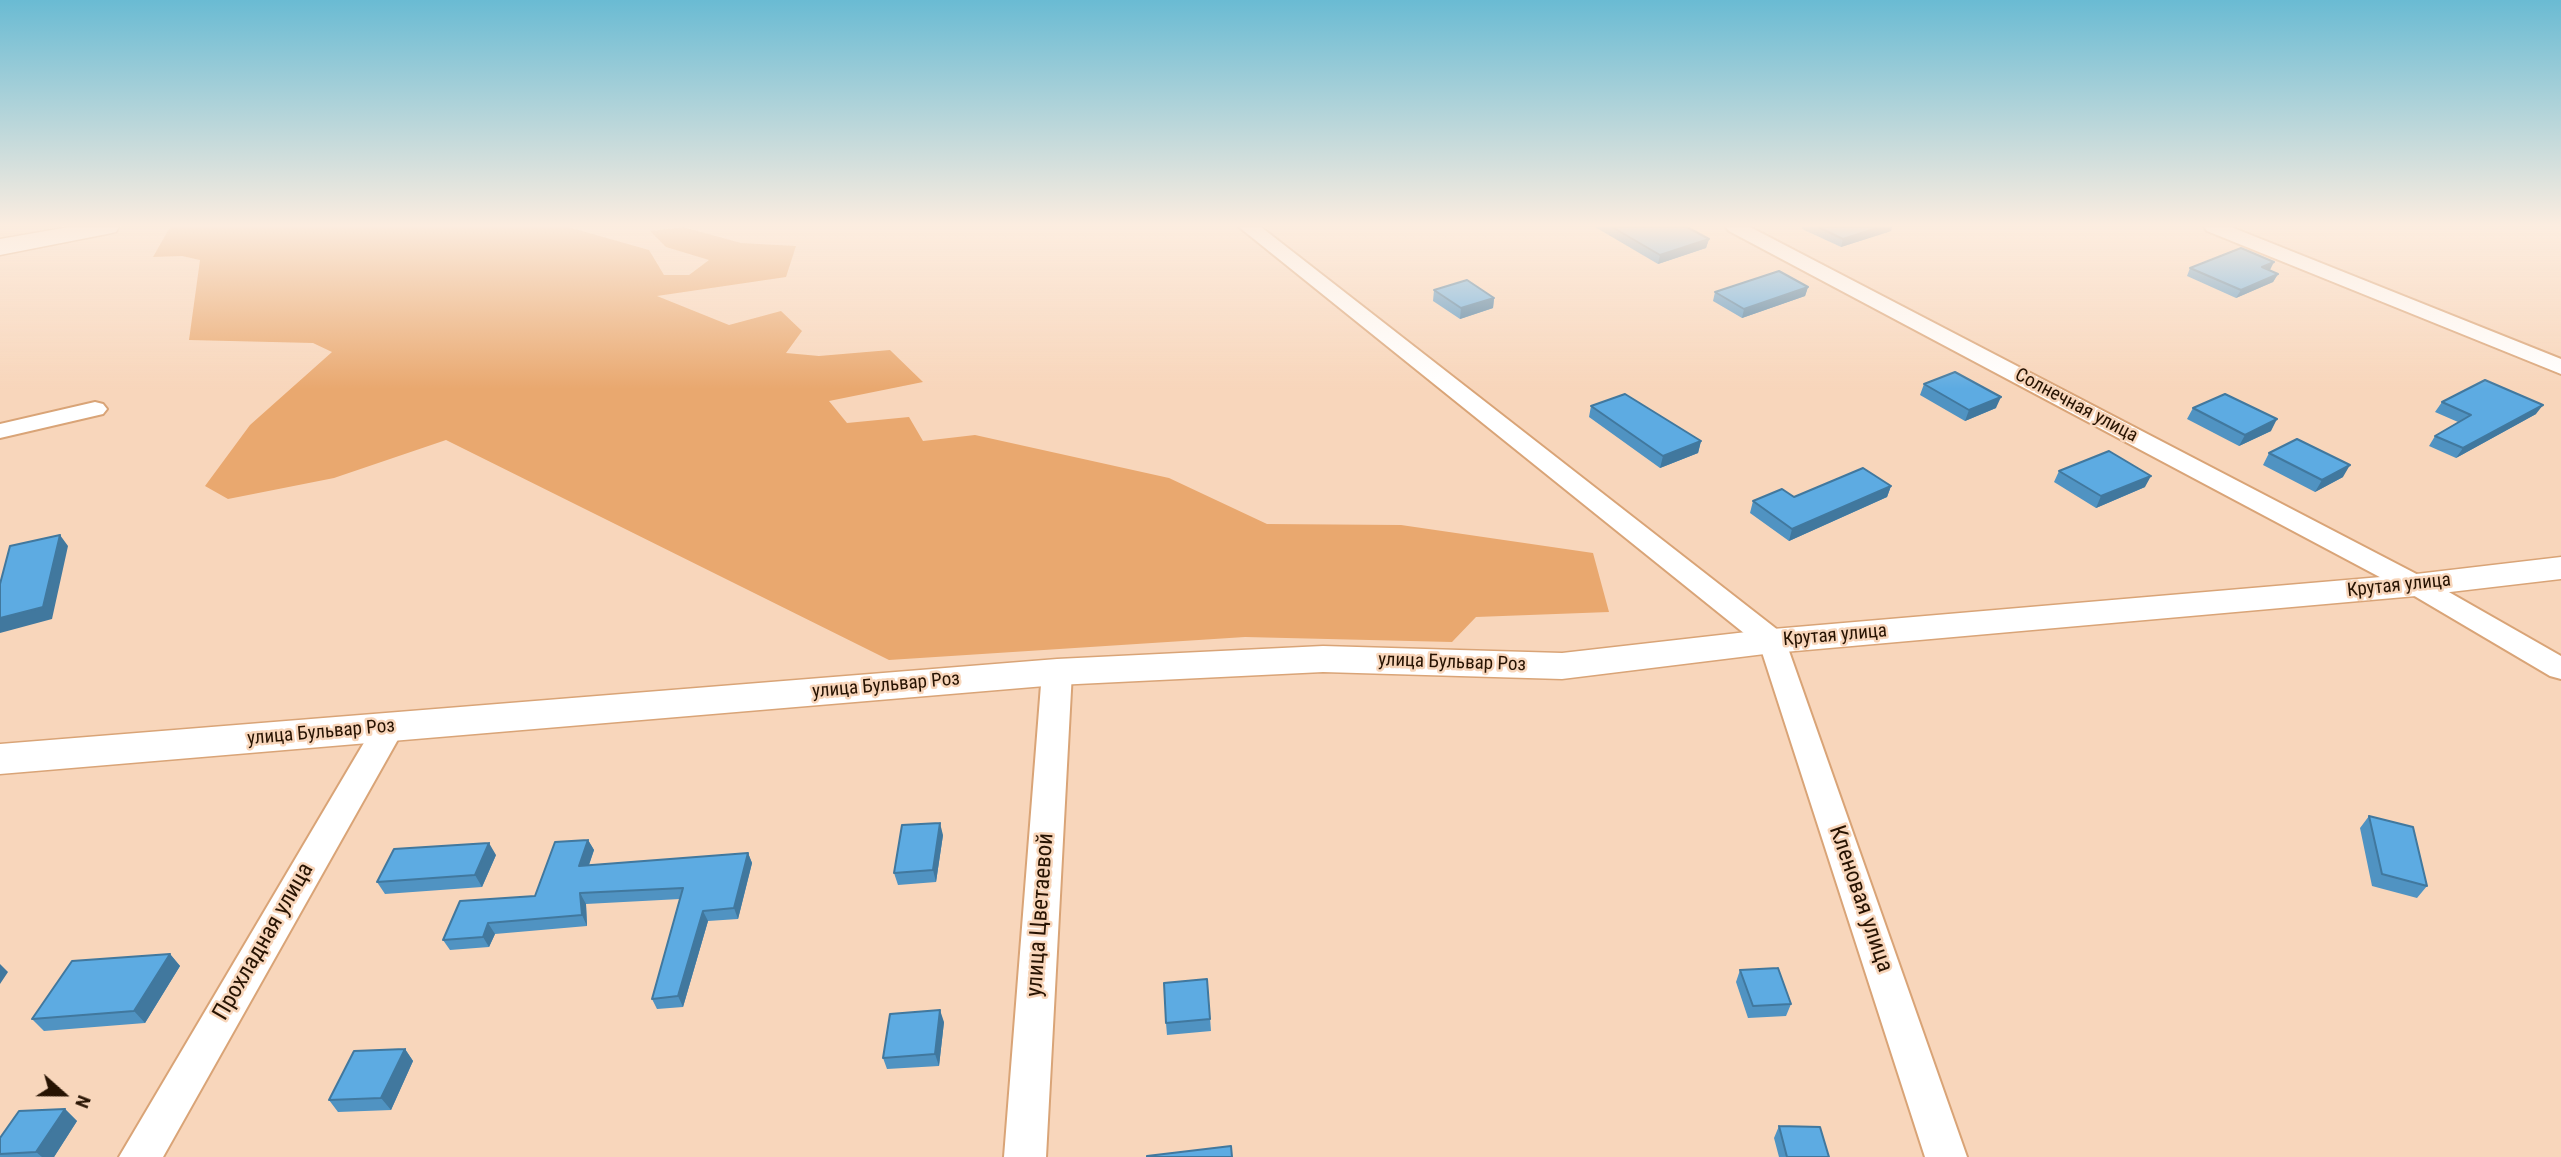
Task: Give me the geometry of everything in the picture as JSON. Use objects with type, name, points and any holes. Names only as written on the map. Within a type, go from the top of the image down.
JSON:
[{"type":"street","name":"Крутая улица","points":[[1317,281],[1773,641],[2417,585],[2561,568]]},
{"type":"street","name":"Солнечная улица","points":[[1839,281],[2417,585],[2561,669]]},
{"type":"street","points":[[2348,281],[2561,367]]},
{"type":"street","points":[[0,431],[95,409]]},
{"type":"street","name":"улица Бульвар Роз","points":[[0,759],[1057,672],[1324,659],[1562,666],[1773,641]]},
{"type":"street","name":"Кленовая улица","points":[[1773,641],[1947,1157]]},
{"type":"street","name":"улица Цветаевой","points":[[1025,1157],[1057,672]]},
{"type":"street","name":"Прохладная улица","points":[[139,1157],[389,727]]},
{"type":"shaded area","points":[[197,281],[759,281],[657,296],[729,325],[781,311],[802,331],[786,353],[819,356],[890,350],[923,382],[829,401],[847,423],[909,417],[923,441],[975,435],[1169,478],[1267,524],[1401,525],[1593,553],[1609,612],[1476,617],[1452,642],[1245,637],[889,660],[446,440],[334,478],[228,499],[205,486],[250,425],[332,352],[313,343],[189,340]]},
{"type":"building","points":[[1468,281],[1494,298],[1461,308],[1434,290]]},
{"type":"building","points":[[1749,281],[1797,281],[1808,287],[1744,309],[1715,292]]},
{"type":"building","points":[[2220,281],[2262,281],[2241,290]]},
{"type":"building","points":[[1955,372],[2001,397],[1969,410],[1924,384]]},
{"type":"building","points":[[2485,380],[2543,405],[2463,448],[2435,436],[2471,415],[2442,402]]},
{"type":"building","points":[[1625,394],[1701,441],[1663,456],[1591,406]]},
{"type":"building","points":[[2225,394],[2277,419],[2245,435],[2193,408]]},
{"type":"building","points":[[2297,439],[2350,465],[2322,480],[2269,453]]},
{"type":"building","points":[[2109,451],[2151,476],[2101,496],[2059,471]]},
{"type":"building","points":[[1863,468],[1891,486],[1792,529],[1753,501],[1782,489],[1794,497]]},
{"type":"building","points":[[60,535],[43,607],[0,618],[0,584],[10,546]]},
{"type":"building","points":[[2369,816],[2413,827],[2427,886],[2382,874]]},
{"type":"building","points":[[940,823],[933,870],[894,873],[902,825]]},
{"type":"building","points":[[588,840],[579,866],[748,853],[734,908],[703,911],[678,996],[652,999],[683,888],[580,893],[582,915],[488,923],[483,937],[443,940],[460,901],[535,896],[555,842]]},
{"type":"building","points":[[489,843],[475,875],[377,882],[394,849]]},
{"type":"building","points":[[170,954],[134,1011],[32,1019],[72,961]]},
{"type":"building","points":[[1778,968],[1791,1004],[1753,1006],[1740,970]]},
{"type":"building","points":[[1207,979],[1210,1019],[1166,1023],[1164,983]]},
{"type":"building","points":[[940,1010],[935,1054],[883,1058],[890,1014]]},
{"type":"building","points":[[405,1049],[381,1098],[329,1100],[354,1051]]},
{"type":"building","points":[[65,1109],[36,1152],[0,1154],[0,1138],[19,1111]]},
{"type":"building","points":[[1779,1126],[1820,1127],[1829,1157],[1787,1157]]},
{"type":"building","points":[[1231,1146],[1232,1157],[1147,1157],[1147,1156]]}]
